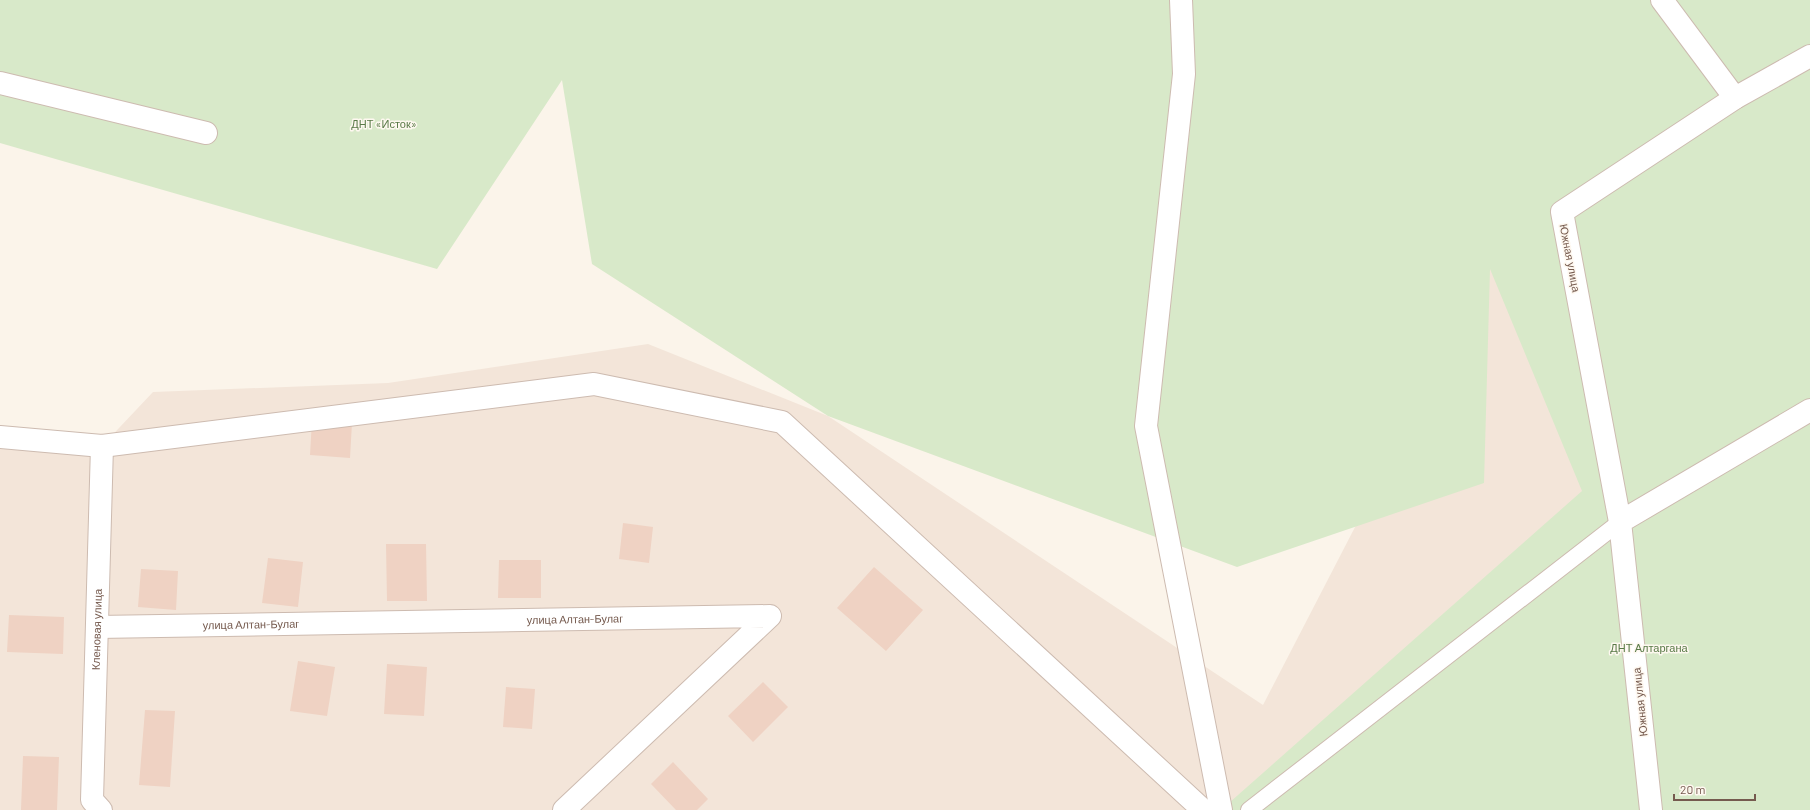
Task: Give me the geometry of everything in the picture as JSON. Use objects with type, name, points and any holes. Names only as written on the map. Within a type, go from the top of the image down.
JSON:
[{"type":"street","points":[[1181,0],[1184,74],[1146,426],[1221,810]]},
{"type":"street","points":[[1662,0],[1735,98]]},
{"type":"street","name":"Южная улица","points":[[1652,810],[1620,522],[1562,212],[1735,98],[1810,56]]},
{"type":"street","points":[[0,83],[206,133]]},
{"type":"street","points":[[0,437],[102,446],[594,384],[782,422],[1204,810]]},
{"type":"street","points":[[1620,522],[1810,410]]},
{"type":"street","name":"Кленовая улица","points":[[101,810],[92,800],[102,446]]},
{"type":"street","name":"улица Алтан-Булаг","points":[[97,627],[770,616],[564,810]]},
{"type":"lane","points":[[1249,810],[1620,522]]},
{"type":"shaded area","points":[[1810,0],[1810,810],[0,810],[0,433],[102,446],[153,392],[388,383],[648,344],[828,416],[1263,705],[1489,268]]},
{"type":"green space","points":[[0,0],[1810,0],[1810,810],[1221,810],[1582,491],[1490,269],[1484,483],[1237,567],[828,416],[592,264],[562,80],[437,269],[0,143]]},
{"type":"building","points":[[312,420],[352,423],[350,458],[310,455]]},
{"type":"building","points":[[623,523],[653,527],[649,563],[619,559]]},
{"type":"building","points":[[386,544],[426,544],[427,601],[387,601]]},
{"type":"building","points":[[268,558],[303,562],[298,607],[262,603]]},
{"type":"building","points":[[499,560],[541,560],[541,598],[498,598]]},
{"type":"building","points":[[874,567],[923,610],[886,651],[837,608]]},
{"type":"building","points":[[141,569],[178,571],[176,610],[138,607]]},
{"type":"building","points":[[9,615],[64,617],[63,654],[7,652]]},
{"type":"building","points":[[298,661],[335,667],[327,716],[290,711]]},
{"type":"building","points":[[387,664],[427,667],[424,716],[384,714]]},
{"type":"building","points":[[763,682],[788,707],[753,742],[728,716]]},
{"type":"building","points":[[506,687],[535,689],[532,729],[503,727]]},
{"type":"building","points":[[145,710],[175,711],[170,787],[139,785]]},
{"type":"building","points":[[23,756],[59,757],[57,810],[21,810]]},
{"type":"building","points":[[673,762],[708,799],[697,810],[676,810],[651,784]]},
{"type":"park label","name":"ДНТ «Исток»","points":[[384,124]]},
{"type":"park label","name":"ДНТ Алтаргана","points":[[1649,648]]}]
